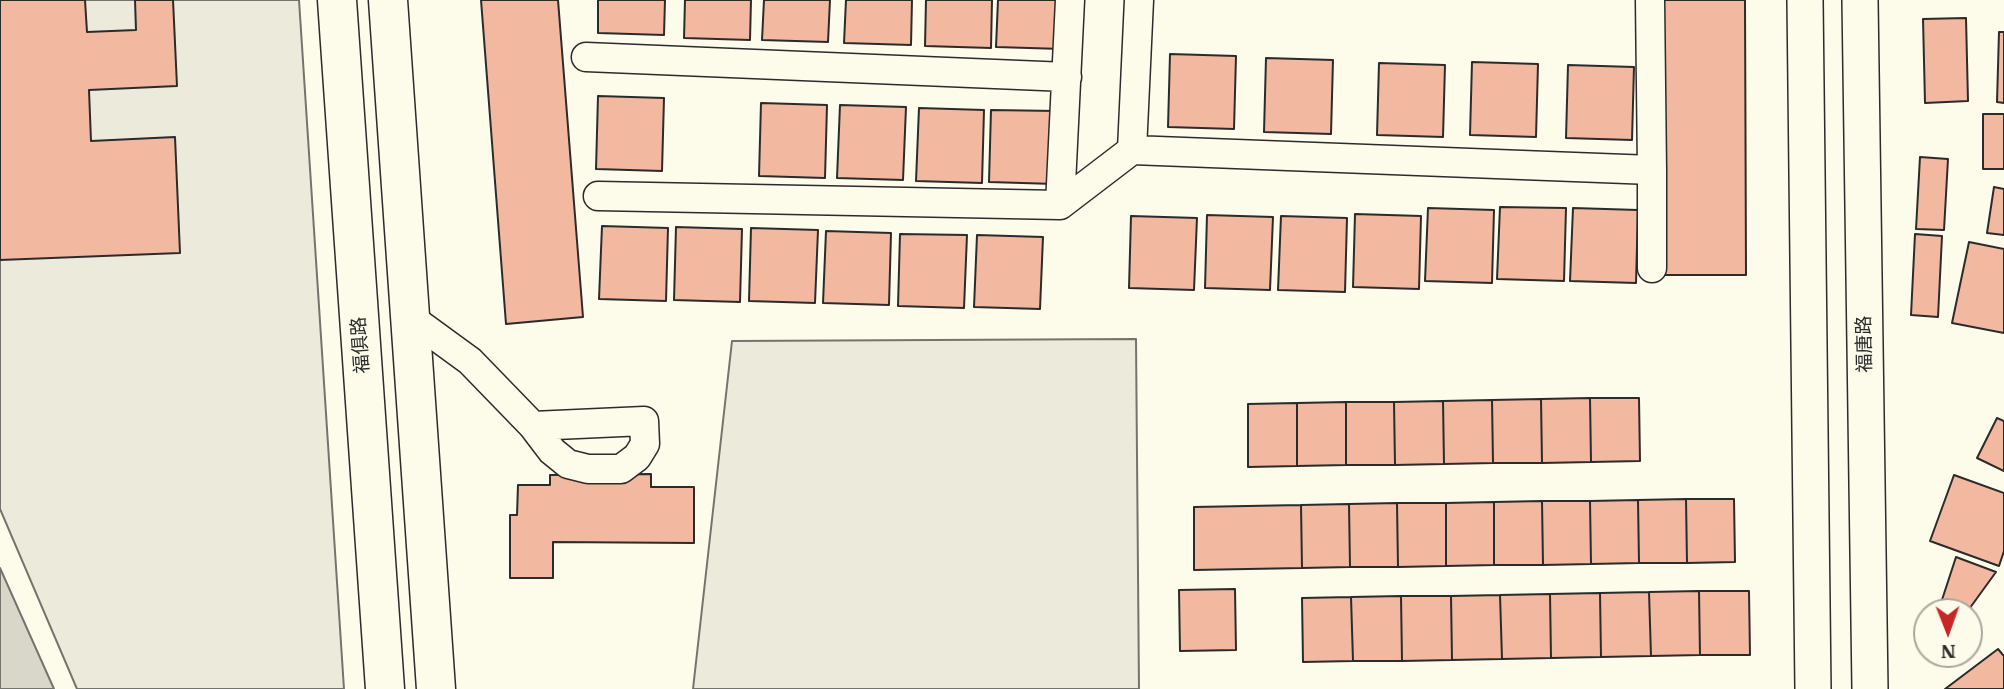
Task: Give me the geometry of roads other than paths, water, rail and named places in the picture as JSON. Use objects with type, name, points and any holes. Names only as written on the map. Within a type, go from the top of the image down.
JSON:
[{"type":"main road","name":"福俱路","points":[[337,0],[385,689]]},
{"type":"main road","points":[[388,0],[436,689]]},
{"type":"street","points":[[1060,205],[1070,0]]},
{"type":"street","points":[[1132,150],[1139,0]]},
{"type":"street","points":[[1650,0],[1652,268]]},
{"type":"street","points":[[1805,0],[1813,689]]},
{"type":"street","name":"福唐路","points":[[1860,0],[1871,689]]},
{"type":"street","points":[[586,57],[1067,77]]},
{"type":"street","points":[[597,196],[1060,205],[1132,150],[1651,170]]},
{"type":"street","points":[[411,318],[470,361],[533,426]]}]
